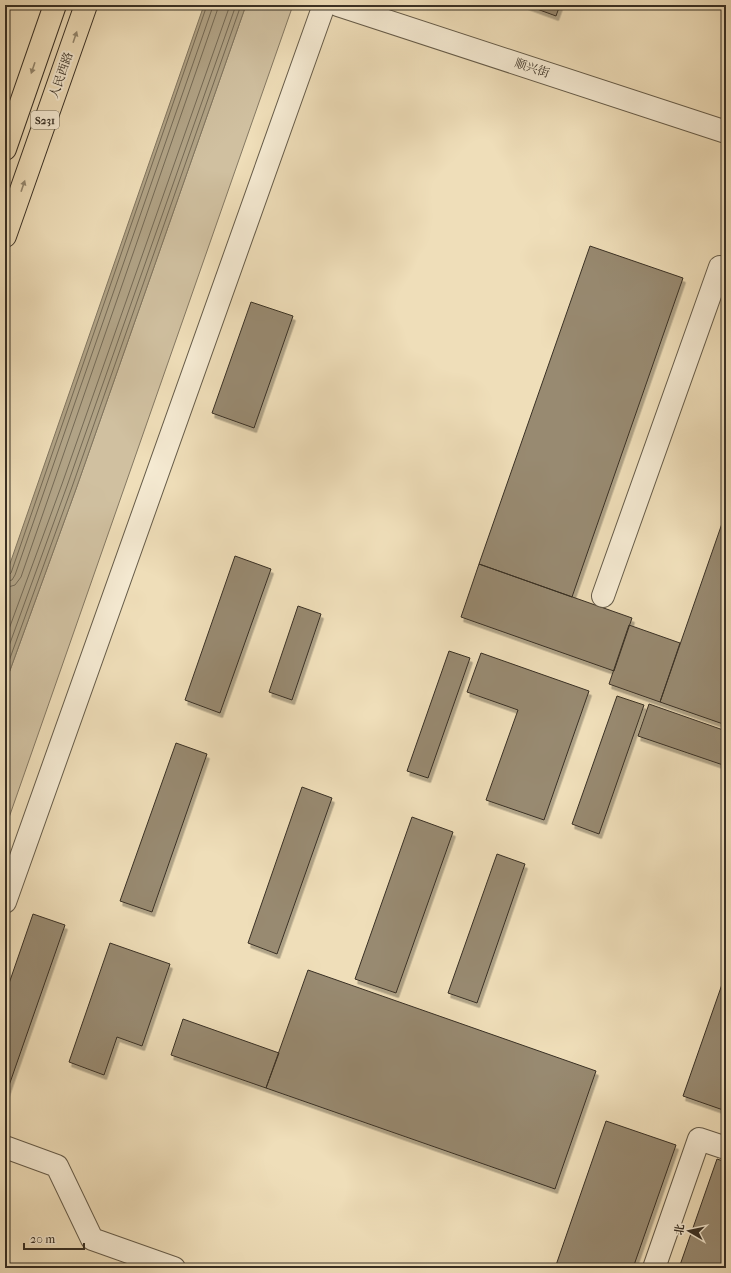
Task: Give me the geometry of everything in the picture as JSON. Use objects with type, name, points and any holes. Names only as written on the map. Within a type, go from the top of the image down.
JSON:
[{"type":"main road","name":"S231","points":[[5,149],[55,5]]},
{"type":"main road","name":"人民西路","points":[[5,236],[86,5]]},
{"type":"street","points":[[5,902],[324,5]]},
{"type":"street","name":"顺兴街","points":[[338,5],[726,132]]},
{"type":"street","points":[[603,596],[720,267],[726,269]]},
{"type":"street","points":[[654,1268],[699,1139],[726,1148]]},
{"type":"street","points":[[5,1147],[57,1166],[92,1239],[174,1268]]},
{"type":"shaded area","points":[[246,5],[293,5],[5,829],[5,684],[76,489]]},
{"type":"water","points":[[204,5],[246,5],[76,489],[5,684],[5,578]]},
{"type":"building","points":[[526,5],[560,5],[556,16]]},
{"type":"building","points":[[590,246],[683,278],[572,597],[479,564]]},
{"type":"building","points":[[251,302],[293,316],[254,428],[212,413]]},
{"type":"building","points":[[726,512],[726,725],[660,702]]},
{"type":"building","points":[[235,556],[271,569],[220,713],[185,700]]},
{"type":"building","points":[[479,564],[632,618],[614,671],[461,617]]},
{"type":"building","points":[[298,606],[321,614],[292,700],[269,692]]},
{"type":"building","points":[[629,625],[680,643],[660,702],[609,684]]},
{"type":"building","points":[[449,651],[470,658],[428,778],[407,771]]},
{"type":"building","points":[[481,653],[589,691],[544,820],[486,800],[518,710],[467,692]]},
{"type":"building","points":[[617,696],[644,705],[599,834],[572,824]]},
{"type":"building","points":[[649,704],[726,731],[726,766],[638,736]]},
{"type":"building","points":[[176,743],[207,754],[152,912],[120,901]]},
{"type":"building","points":[[302,787],[332,798],[277,954],[248,943]]},
{"type":"building","points":[[412,817],[453,832],[396,993],[355,979]]},
{"type":"building","points":[[497,854],[525,864],[477,1003],[448,993]]},
{"type":"building","points":[[33,914],[65,925],[5,1097],[5,995]]},
{"type":"building","points":[[110,943],[170,964],[142,1046],[117,1037],[104,1075],[69,1062]]},
{"type":"building","points":[[308,970],[596,1071],[555,1189],[266,1088]]},
{"type":"building","points":[[726,973],[726,1111],[683,1096]]},
{"type":"building","points":[[183,1019],[279,1053],[266,1088],[171,1055]]},
{"type":"building","points":[[606,1121],[676,1145],[633,1268],[555,1268]]},
{"type":"building","points":[[717,1159],[726,1162],[726,1268],[679,1268]]}]
